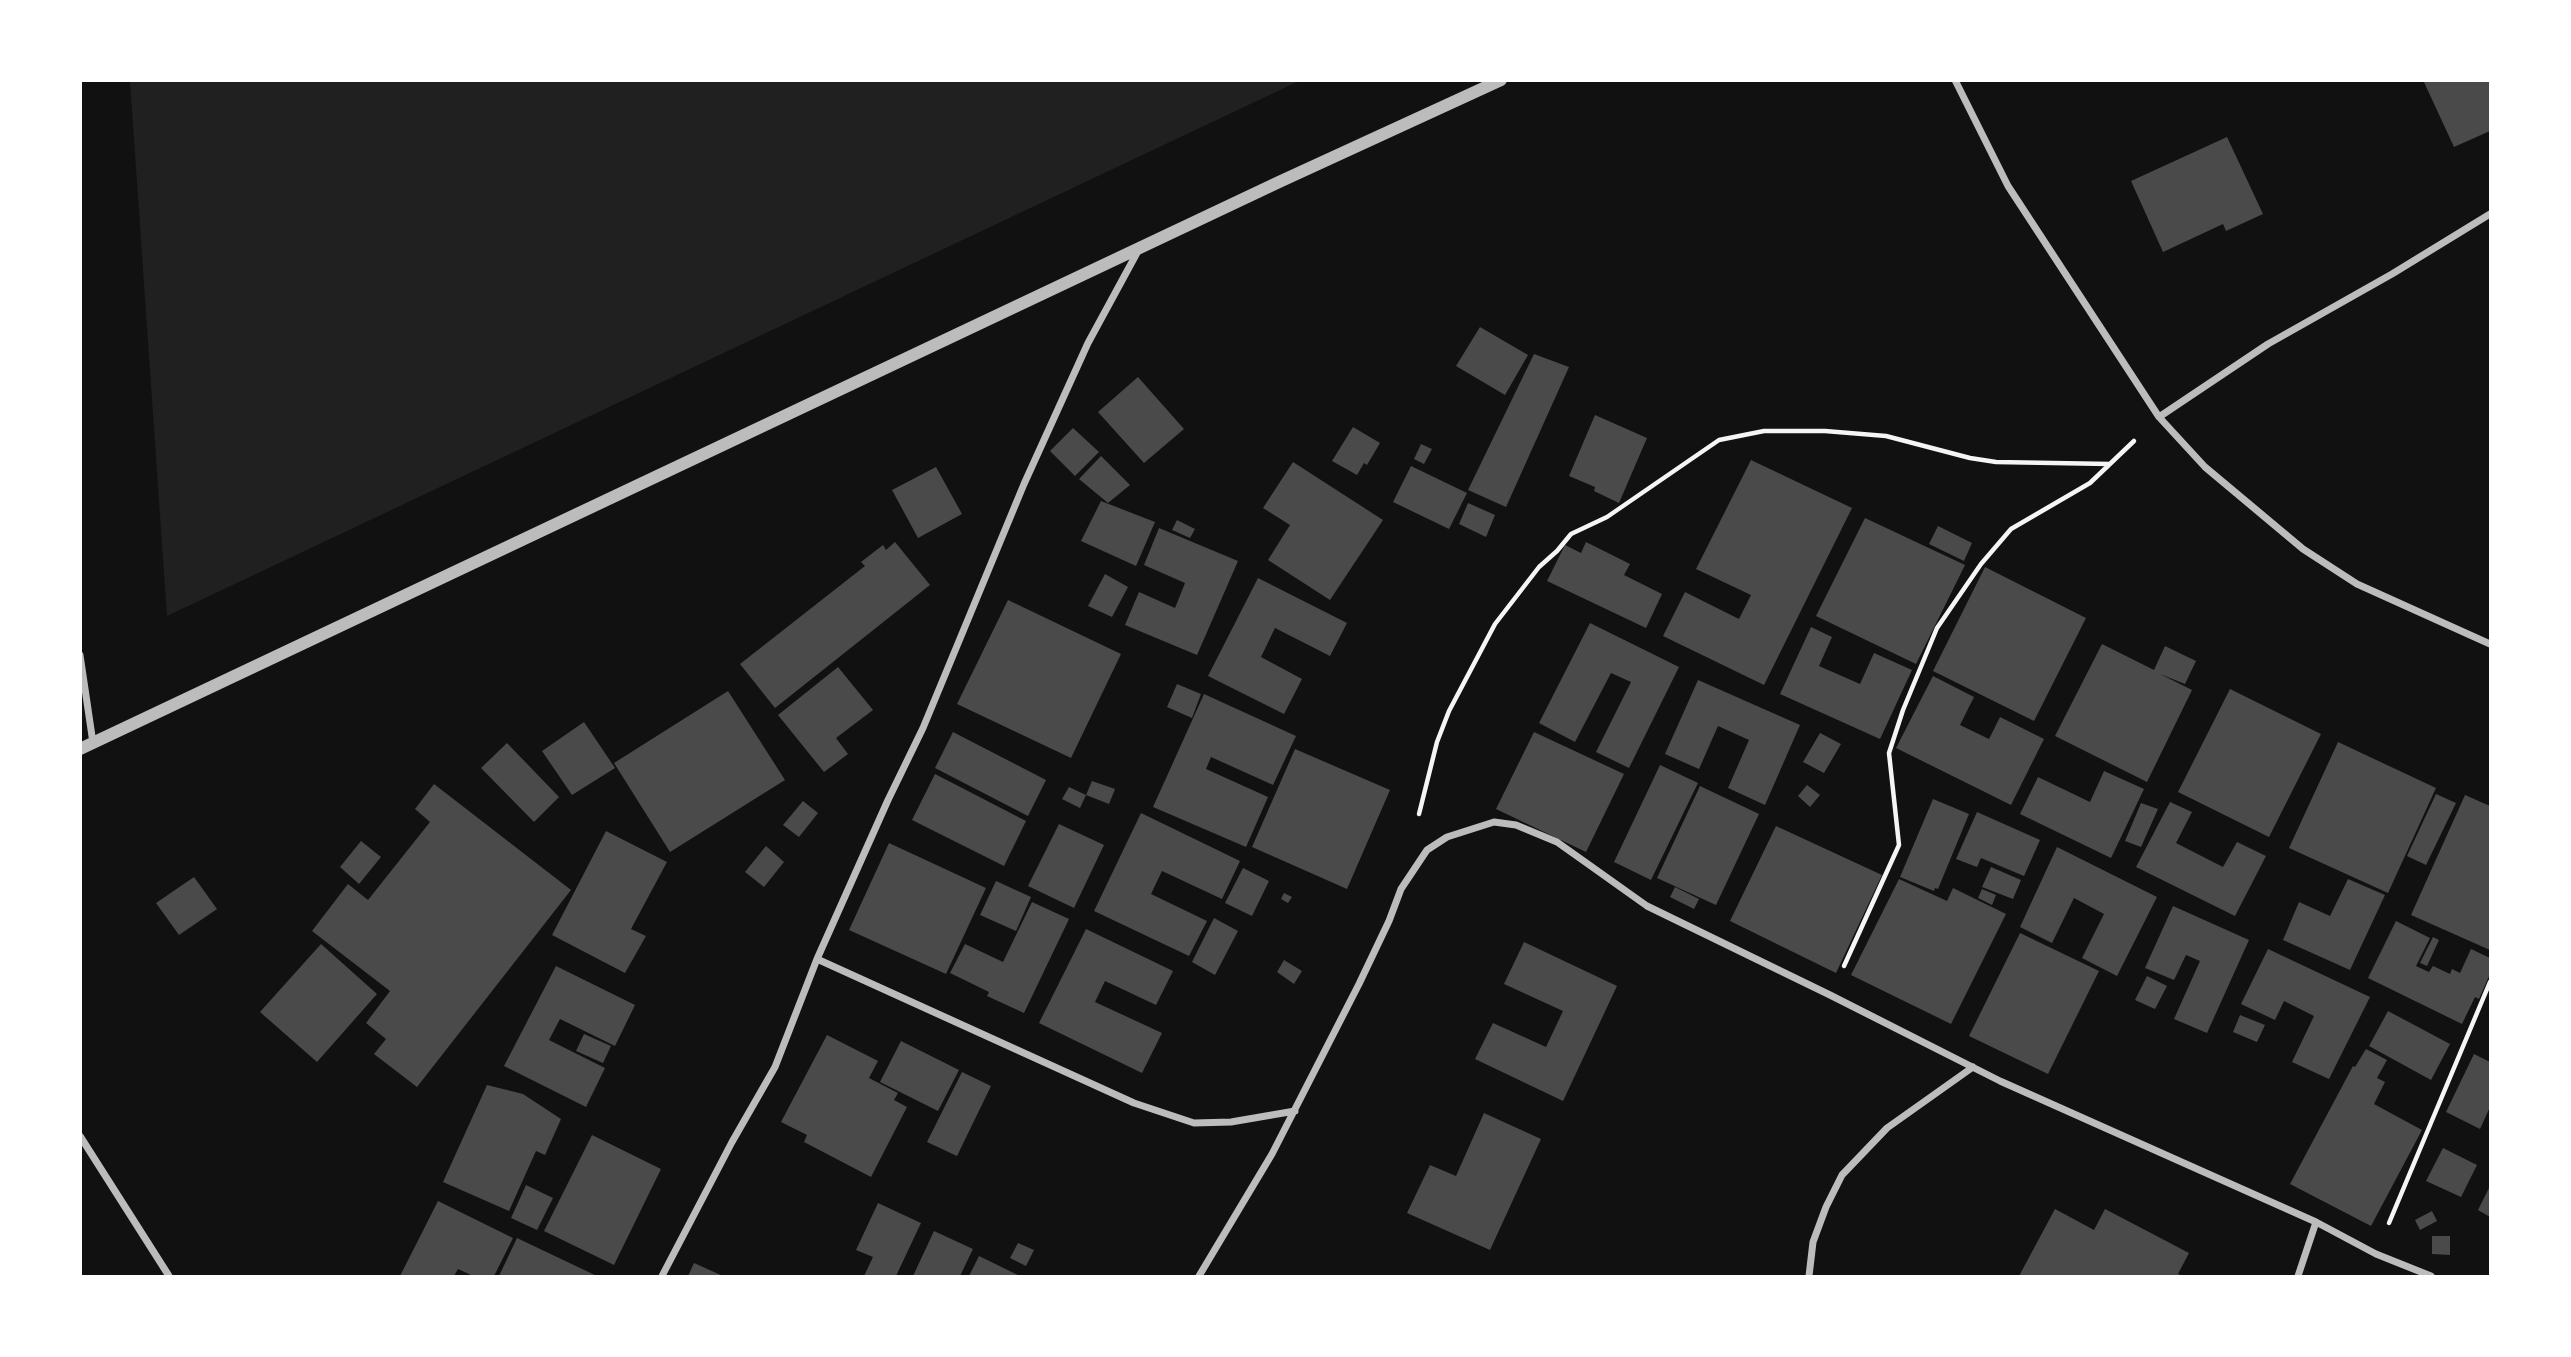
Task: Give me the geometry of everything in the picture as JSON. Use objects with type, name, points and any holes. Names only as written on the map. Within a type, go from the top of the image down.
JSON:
[{"type":"street","points":[[80,749],[1279,182],[1501,80]]},
{"type":"street","points":[[1955,80],[2008,186],[2159,417],[2205,467],[2303,549],[2357,584],[2490,644]]},
{"type":"street","points":[[2159,417],[2269,344],[2490,214]]},
{"type":"street","points":[[662,1276],[732,1142],[775,1067],[817,959],[923,728],[1024,484],[1088,343],[1138,251]]},
{"type":"street","points":[[80,654],[93,743]]},
{"type":"street","points":[[1199,1276],[1295,1111],[1390,921],[1401,889],[1427,850],[1447,837],[1494,822],[1516,825],[1557,842],[1647,906],[1973,1067],[2316,1222],[2376,1254],[2431,1276]]},
{"type":"street","points":[[817,959],[1134,1103],[1194,1123],[1231,1122],[1295,1111]]},
{"type":"street","points":[[1809,1276],[1814,1242],[1826,1207],[1842,1175],[1887,1128],[1973,1067]]},
{"type":"street","points":[[80,1136],[169,1276]]},
{"type":"street","points":[[2298,1276],[2316,1222]]},
{"type":"path","points":[[1830,995],[1899,845],[1889,752],[1903,710],[1937,628],[1981,564],[2011,529],[2090,483],[2159,417]]},
{"type":"path","points":[[1417,822],[1437,742],[1449,711],[1494,624],[1539,567],[1557,551],[1570,534],[1607,517],[1719,440],[1764,430],[1825,432],[1886,436],[1996,462],[2110,464]]},
{"type":"path","points":[[2376,1254],[2490,982]]},
{"type":"shaded area","points":[[130,80],[1299,81],[167,616]]},
{"type":"building","points":[[2423,80],[2490,80],[2490,131],[2454,147]]},
{"type":"building","points":[[2227,137],[2263,214],[2226,231],[2223,224],[2163,252],[2131,181]]},
{"type":"building","points":[[1480,327],[1528,355],[1505,395],[1456,366]]},
{"type":"building","points":[[1534,354],[1569,367],[1506,507],[1468,490]]},
{"type":"building","points":[[1138,377],[1184,429],[1144,463],[1098,412]]},
{"type":"building","points":[[1595,415],[1647,438],[1619,503],[1594,491],[1595,487],[1569,476]]},
{"type":"building","points":[[1353,427],[1380,443],[1367,465],[1364,463],[1357,475],[1332,461]]},
{"type":"building","points":[[1073,428],[1099,452],[1075,476],[1050,451]]},
{"type":"building","points":[[1421,444],[1432,449],[1424,464],[1414,459]]},
{"type":"building","points":[[1101,456],[1130,485],[1108,503],[1079,479]]},
{"type":"building","points":[[1751,460],[1852,508],[1764,685],[1663,636],[1685,592],[1739,619],[1751,595],[1696,569]]},
{"type":"building","points":[[1293,462],[1383,520],[1330,600],[1268,560],[1290,525],[1263,508]]},
{"type":"building","points":[[1411,466],[1467,493],[1449,529],[1393,502]]},
{"type":"building","points":[[936,467],[962,514],[918,538],[892,490]]},
{"type":"building","points":[[1101,501],[1155,522],[1136,566],[1081,541]]},
{"type":"building","points":[[1468,503],[1495,515],[1486,537],[1459,524]]},
{"type":"building","points":[[1865,518],[1965,565],[1916,664],[1816,616]]},
{"type":"building","points":[[1177,520],[1195,529],[1190,538],[1172,530]]},
{"type":"building","points":[[1938,526],[1972,543],[1964,561],[1929,544]]},
{"type":"building","points":[[1159,528],[1238,561],[1197,655],[1125,625],[1139,592],[1175,608],[1185,583],[1144,565]]},
{"type":"building","points":[[895,542],[930,585],[775,708],[740,664],[865,566],[861,562],[883,545],[886,550]]},
{"type":"building","points":[[1586,542],[1630,564],[1624,575],[1662,594],[1646,628],[1547,581],[1565,545],[1581,553]]},
{"type":"building","points":[[1985,567],[2086,618],[2034,721],[1933,671]]},
{"type":"building","points":[[1105,574],[1128,587],[1112,617],[1088,606]]},
{"type":"building","points":[[1258,578],[1347,623],[1330,656],[1275,628],[1261,657],[1302,679],[1284,714],[1208,676]]},
{"type":"building","points":[[1008,600],[1121,654],[1071,758],[957,704]]},
{"type":"building","points":[[1590,623],[1679,667],[1629,768],[1596,752],[1631,682],[1611,673],[1575,742],[1539,723]]},
{"type":"building","points":[[1811,627],[1832,637],[1819,666],[1860,684],[1874,653],[1912,670],[1880,739],[1780,694]]},
{"type":"building","points":[[2102,644],[2154,670],[2165,646],[2196,661],[2185,684],[2160,674],[2192,690],[2147,782],[2055,736]]},
{"type":"building","points":[[838,667],[873,710],[836,738],[848,754],[824,772],[778,715]]},
{"type":"building","points":[[1933,676],[1974,697],[1960,725],[1989,739],[2000,717],[2044,739],[2011,805],[1896,748]]},
{"type":"building","points":[[1698,680],[1800,725],[1765,805],[1728,788],[1749,740],[1718,726],[1699,769],[1665,754]]},
{"type":"building","points":[[1177,684],[1201,694],[1192,718],[1167,707]]},
{"type":"building","points":[[2230,689],[2321,734],[2269,837],[2178,792]]},
{"type":"building","points":[[728,691],[785,780],[670,852],[614,763]]},
{"type":"building","points":[[1204,694],[1296,736],[1273,785],[1211,757],[1206,769],[1268,797],[1246,847],[1153,807]]},
{"type":"building","points":[[584,722],[615,768],[572,795],[542,751]]},
{"type":"building","points":[[953,732],[1046,780],[1028,816],[935,768]]},
{"type":"building","points":[[1534,732],[1624,774],[1586,852],[1496,809]]},
{"type":"building","points":[[1820,733],[1841,744],[1824,773],[1803,762]]},
{"type":"building","points":[[2338,742],[2436,788],[2388,893],[2289,848]]},
{"type":"building","points":[[507,743],[559,797],[534,822],[481,768]]},
{"type":"building","points":[[1295,749],[1390,790],[1347,889],[1252,847]]},
{"type":"building","points":[[1660,765],[1698,783],[1651,880],[1614,862]]},
{"type":"building","points":[[2104,771],[2144,789],[2111,858],[2020,814],[2038,777],[2090,802]]},
{"type":"building","points":[[935,774],[1026,821],[1004,866],[912,820]]},
{"type":"building","points":[[1092,781],[1115,789],[1109,804],[1086,795]]},
{"type":"building","points":[[434,784],[571,890],[417,1087],[374,1054],[386,1039],[366,1023],[390,991],[312,931],[348,884],[368,900],[430,822],[415,809]]},
{"type":"building","points":[[1807,785],[1820,795],[1810,807],[1798,796]]},
{"type":"building","points":[[1700,786],[1759,814],[1716,905],[1657,878]]},
{"type":"building","points":[[1069,787],[1086,795],[1080,808],[1062,799]]},
{"type":"building","points":[[2436,794],[2456,803],[2426,865],[2407,856]]},
{"type":"building","points":[[2465,795],[2490,806],[2490,950],[2411,915]]},
{"type":"building","points":[[1933,799],[1969,814],[1938,889],[1935,888],[1934,891],[1900,877]]},
{"type":"building","points":[[803,801],[818,813],[799,837],[783,825]]},
{"type":"building","points":[[2170,802],[2192,812],[2176,843],[2223,867],[2237,842],[2266,856],[2235,916],[2136,867]]},
{"type":"building","points":[[2141,803],[2158,809],[2141,847],[2125,841]]},
{"type":"building","points":[[1977,812],[2040,840],[2024,876],[1981,858],[1977,867],[1956,859]]},
{"type":"building","points":[[1141,813],[1240,861],[1222,899],[1162,871],[1151,894],[1207,921],[1189,956],[1094,911]]},
{"type":"building","points":[[1059,824],[1104,845],[1074,908],[1028,886]]},
{"type":"building","points":[[1776,826],[1882,875],[1836,973],[1730,921]]},
{"type":"building","points":[[606,831],[667,862],[631,929],[646,936],[625,973],[552,935]]},
{"type":"building","points":[[361,841],[381,857],[359,884],[340,867]]},
{"type":"building","points":[[889,843],[986,888],[946,974],[849,930]]},
{"type":"building","points":[[766,846],[784,862],[764,887],[745,872]]},
{"type":"building","points":[[2057,847],[2157,897],[2117,976],[2082,958],[2104,914],[2074,898],[2052,943],[2020,927]]},
{"type":"building","points":[[1991,867],[2021,880],[2013,899],[1982,887]]},
{"type":"building","points":[[1243,868],[1269,881],[1252,916],[1225,903]]},
{"type":"building","points":[[194,877],[217,909],[179,935],[156,903]]},
{"type":"building","points":[[1899,879],[1947,901],[1953,888],[2006,914],[1951,1024],[1851,975]]},
{"type":"building","points":[[2348,879],[2385,895],[2350,970],[2283,940],[2299,902],[2330,916]]},
{"type":"building","points":[[996,881],[1031,897],[1016,931],[980,915]]},
{"type":"building","points":[[1675,887],[1699,899],[1694,909],[1670,897]]},
{"type":"building","points":[[1982,889],[1996,895],[1992,905],[1978,898]]},
{"type":"building","points":[[1284,893],[1292,897],[1288,903],[1281,899]]},
{"type":"building","points":[[1032,902],[1069,919],[1024,1013],[987,996],[989,992],[950,973],[965,944],[1003,962]]},
{"type":"building","points":[[2173,906],[2249,940],[2207,1033],[2174,1019],[2200,961],[2186,955],[2174,980],[2145,968]]},
{"type":"building","points":[[1214,918],[1238,931],[1215,975],[1192,962]]},
{"type":"building","points":[[2396,921],[2430,938],[2416,966],[2429,972],[2433,966],[2450,974],[2452,969],[2460,973],[2471,949],[2490,958],[2490,974],[2479,999],[2475,997],[2462,1024],[2368,978]]},
{"type":"building","points":[[1086,929],[1173,971],[1156,1005],[1105,981],[1095,1002],[1162,1033],[1142,1073],[1039,1023]]},
{"type":"building","points":[[2020,933],[2099,971],[2048,1074],[1969,1036]]},
{"type":"building","points":[[2433,937],[2439,940],[2427,966],[2420,963]]},
{"type":"building","points":[[1524,942],[1617,986],[1563,1101],[1475,1059],[1493,1023],[1546,1047],[1563,1011],[1504,984]]},
{"type":"building","points":[[321,944],[377,994],[317,1062],[260,1012]]},
{"type":"building","points":[[2268,949],[2370,997],[2329,1079],[2292,1062],[2314,1016],[2284,1001],[2275,1020],[2241,1004]]},
{"type":"building","points":[[1284,960],[1302,971],[1294,984],[1277,972]]},
{"type":"building","points":[[556,966],[635,1005],[615,1046],[560,1019],[549,1040],[605,1068],[586,1107],[504,1066]]},
{"type":"building","points":[[2147,976],[2167,986],[2155,1009],[2135,1000]]},
{"type":"building","points":[[2388,1011],[2450,1044],[2431,1080],[2369,1046]]},
{"type":"building","points":[[2240,1015],[2265,1025],[2257,1042],[2233,1032]]},
{"type":"building","points":[[584,1034],[611,1046],[603,1063],[576,1051]]},
{"type":"building","points":[[827,1035],[878,1061],[869,1078],[898,1093],[894,1100],[907,1107],[871,1177],[804,1142],[807,1135],[781,1122]]},
{"type":"building","points":[[901,1041],[959,1070],[938,1111],[880,1082]]},
{"type":"building","points":[[2366,1049],[2387,1060],[2377,1078],[2385,1082],[2374,1104],[2422,1130],[2371,1226],[2290,1184],[2353,1066],[2355,1067]]},
{"type":"building","points":[[2474,1054],[2490,1062],[2490,1107],[2480,1129],[2446,1112]]},
{"type":"building","points":[[962,1072],[991,1086],[957,1156],[927,1142]]},
{"type":"building","points":[[487,1085],[523,1094],[561,1119],[545,1155],[536,1151],[509,1211],[443,1182]]},
{"type":"building","points":[[1484,1113],[1541,1139],[1490,1250],[1407,1213],[1430,1165],[1456,1176]]},
{"type":"building","points":[[592,1135],[661,1169],[614,1265],[544,1231]]},
{"type":"building","points":[[2443,1148],[2477,1165],[2461,1197],[2426,1181]]},
{"type":"building","points":[[526,1185],[553,1198],[537,1230],[511,1218]]},
{"type":"building","points":[[2490,1186],[2490,1217],[2478,1210]]},
{"type":"building","points":[[438,1201],[513,1238],[494,1276],[473,1276],[458,1269],[454,1276],[400,1276]]},
{"type":"building","points":[[878,1203],[921,1223],[896,1276],[864,1276],[873,1257],[856,1250]]},
{"type":"building","points":[[2055,1209],[2094,1230],[2105,1209],[2189,1253],[2178,1274],[2184,1276],[2019,1276]]},
{"type":"building","points":[[2432,1211],[2437,1221],[2420,1230],[2415,1220]]},
{"type":"building","points":[[934,1231],[973,1249],[960,1276],[913,1276]]},
{"type":"building","points":[[2432,1236],[2450,1236],[2450,1255],[2432,1254]]},
{"type":"building","points":[[517,1238],[597,1276],[499,1276]]},
{"type":"building","points":[[1018,1243],[1034,1250],[1026,1266],[1010,1258]]},
{"type":"building","points":[[979,1256],[1020,1276],[969,1276]]},
{"type":"building","points":[[694,1263],[723,1276],[688,1276]]}]
